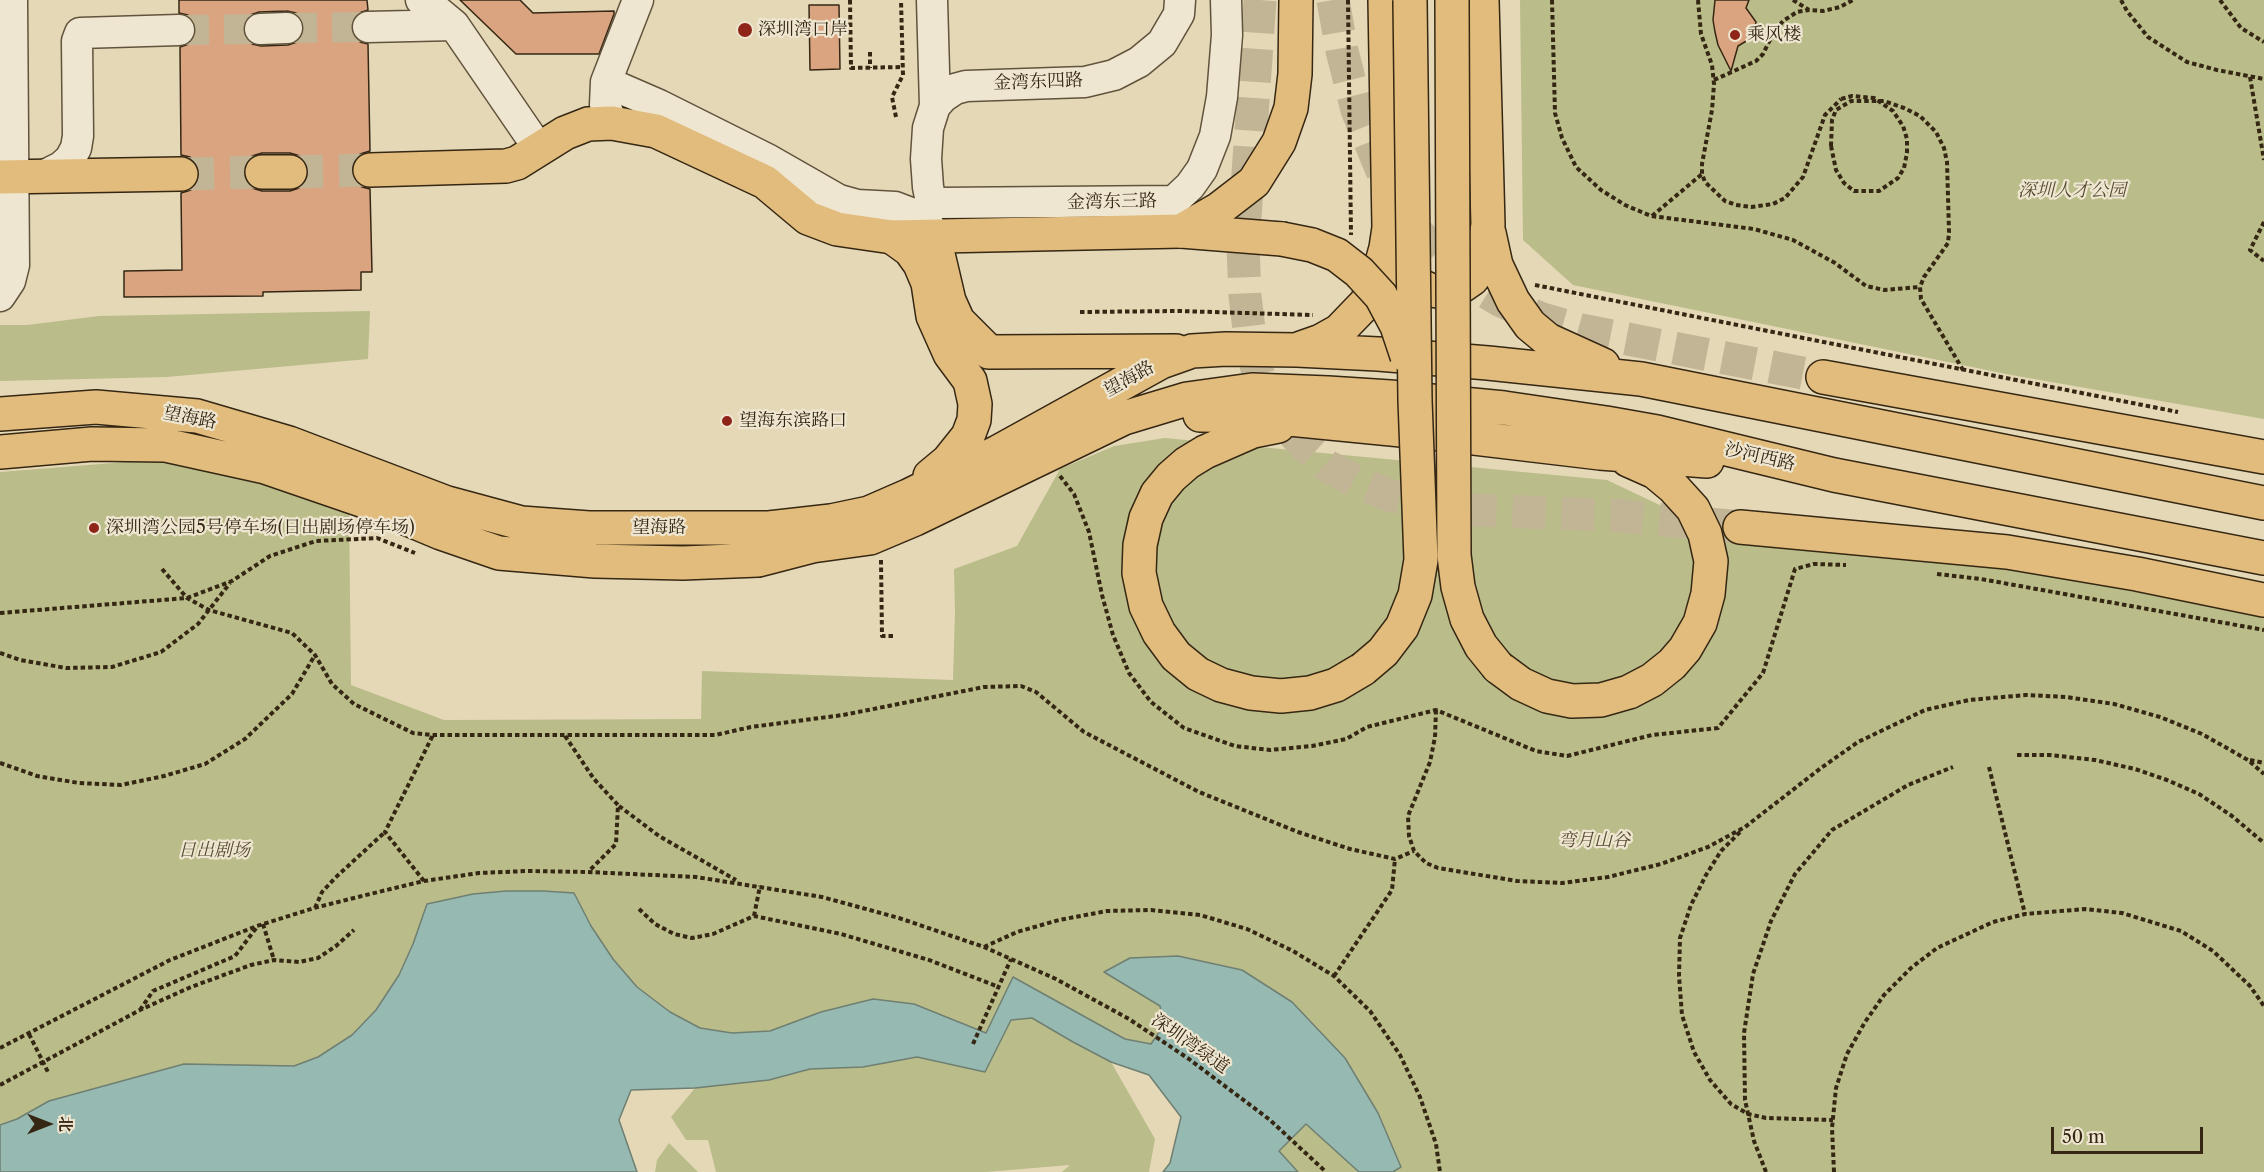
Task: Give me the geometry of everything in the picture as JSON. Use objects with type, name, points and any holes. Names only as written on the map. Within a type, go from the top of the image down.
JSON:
[{"type":"main road","points":[[1181,231],[1219,209],[1254,182],[1280,142],[1290,108],[1294,74],[1296,0]]},
{"type":"main road","points":[[1385,0],[1389,228],[1395,259],[1402,273],[1412,282],[1430,290],[1444,292],[1459,288],[1472,279],[1480,268],[1488,225]]},
{"type":"main road","points":[[1320,422],[1276,426],[1253,431],[1205,452],[1187,463],[1157,494],[1146,519],[1140,545],[1139,573],[1146,606],[1159,633],[1176,656],[1198,674],[1221,685],[1251,693],[1281,696],[1310,693],[1336,685],[1363,669],[1383,652],[1402,627],[1415,595],[1421,560],[1415,400],[1410,0]]},
{"type":"main road","points":[[1452,0],[1454,555],[1458,586],[1467,619],[1481,646],[1498,667],[1521,684],[1547,696],[1572,701],[1601,700],[1629,692],[1652,680],[1672,664],[1685,649],[1700,623],[1708,594],[1711,561],[1705,534],[1693,509],[1674,487],[1655,472],[1633,462],[1600,453]]},
{"type":"main road","points":[[1482,0],[1488,225],[1496,265],[1513,301],[1530,325],[1548,340],[1641,379]]},
{"type":"main road","points":[[370,170],[506,166],[565,132],[588,124],[612,123],[656,131],[765,182],[807,218],[837,229],[894,222],[934,237],[1181,231],[1282,239],[1312,245],[1337,255],[1359,272],[1382,296],[1397,326],[1406,352],[1415,400]]},
{"type":"main road","points":[[18,177],[181,174]]},
{"type":"main road","points":[[894,222],[920,264],[928,283],[933,316],[950,354],[970,381],[975,404],[974,420],[968,436],[948,461],[908,496]]},
{"type":"main road","points":[[1296,350],[1321,341],[1339,331],[1366,303],[1382,267],[1389,228]]},
{"type":"main road","points":[[943,280],[948,262],[956,248],[968,235]]},
{"type":"main road","points":[[934,237],[943,280],[958,321],[989,352],[1192,351]]},
{"type":"main road","name":"望海路","points":[[0,414],[96,407],[197,416],[289,443],[447,503],[520,523],[590,528],[769,528],[831,521],[869,513],[998,452],[1161,362],[1192,351],[1226,348],[1296,350]]},
{"type":"main road","points":[[1296,350],[1488,363],[1641,379],[2264,503]]},
{"type":"main road","points":[[1823,377],[2264,457]]},
{"type":"main road","name":"望海路","points":[[0,452],[92,444],[165,446],[265,467],[367,502],[441,533],[500,553],[596,561],[683,563],[758,560],[812,546],[870,538],[915,519],[1124,418],[1187,399],[1252,390]]},
{"type":"main road","name":"沙河西路","points":[[1252,390],[1389,397],[1561,416],[1657,432],[1834,475],[2264,558]]},
{"type":"main road","points":[[1124,418],[1225,414],[1432,433],[1600,453],[1744,464],[1834,475]]},
{"type":"main road","points":[[1740,527],[2007,552],[2137,573],[2264,600]]},
{"type":"street","points":[[0,296],[10,281],[14,265],[7,239],[18,177],[7,81],[6,31],[12,0]]},
{"type":"street","points":[[421,0],[443,14],[454,25],[539,149]]},
{"type":"street","points":[[612,123],[605,105],[606,82],[638,0]]},
{"type":"street","points":[[606,82],[659,105],[759,155],[839,200],[857,205],[894,222],[922,196],[928,187],[928,128],[935,106],[932,0]]},
{"type":"street","name":"金湾东四路","points":[[935,106],[955,89],[966,86],[1085,82],[1114,75],[1139,62],[1162,43],[1179,14],[1180,0]]},
{"type":"street","name":"金湾东三路","points":[[928,187],[930,196],[939,203],[1174,201],[1190,186],[1202,169],[1215,136],[1222,97],[1227,35],[1226,0]]},
{"type":"street","points":[[368,27],[454,25]]},
{"type":"street","points":[[18,177],[61,167],[70,159],[76,148],[78,136],[77,41],[80,33],[179,30]]},
{"type":"path","points":[[850,0],[851,68],[903,67]]},
{"type":"path","points":[[897,117],[892,97],[903,75],[901,0]]},
{"type":"path","points":[[1552,0],[1555,113],[1562,138],[1576,167],[1601,190],[1625,205],[1651,216],[1754,230],[1793,240],[1813,250],[1866,286],[1884,290],[1920,287]]},
{"type":"path","points":[[1698,0],[1701,34],[1712,65],[1714,80],[1712,110],[1702,174],[1705,182],[1715,193],[1736,205],[1763,207],[1785,198],[1803,177],[1825,115],[1841,99],[1852,96],[1874,98],[1893,111],[1903,126],[1907,139],[1904,168],[1898,178],[1879,191],[1854,191],[1844,183],[1836,170],[1831,146],[1832,120],[1836,110],[1851,101],[1870,100],[1899,106],[1920,116],[1936,132],[1944,148],[1947,162],[1948,243],[1929,268],[1920,287],[1921,299],[1930,318],[1963,370]]},
{"type":"path","points":[[1793,0],[1809,10]]},
{"type":"path","points":[[1714,80],[1756,61],[1763,54],[1782,21],[1797,12],[1823,11],[1840,7],[1853,0]]},
{"type":"path","points":[[2121,0],[2148,37],[2187,62],[2264,79]]},
{"type":"path","points":[[2220,0],[2241,28],[2264,42]]},
{"type":"path","points":[[870,52],[870,68]]},
{"type":"path","points":[[2250,77],[2264,159]]},
{"type":"path","points":[[1651,216],[1702,174]]},
{"type":"path","points":[[2264,222],[2250,250],[2264,261]]},
{"type":"path","points":[[1535,285],[2183,413]]},
{"type":"path","points":[[881,558],[882,636],[895,636]]},
{"type":"path","points":[[1270,750],[1312,746],[1346,739],[1367,727],[1436,710],[1536,751],[1567,756],[1652,735],[1718,728],[1763,673],[1795,569],[1814,564],[1857,566]]},
{"type":"path","points":[[162,569],[187,598],[209,610],[292,633],[315,655],[332,684],[354,704],[413,733],[565,736],[715,735],[751,727],[843,715],[984,687],[1021,686],[1036,692],[1084,732],[1199,792],[1298,832],[1350,849],[1395,859],[1414,851]]},
{"type":"path","points":[[1935,574],[2014,585],[2264,630]]},
{"type":"path","points":[[0,653],[21,660],[66,668],[112,667],[161,651],[198,624],[232,581]]},
{"type":"path","points":[[0,763],[37,776],[79,783],[120,785],[164,776],[205,764],[245,739],[292,694],[315,655]]},
{"type":"path","points":[[1833,1120],[1766,1118],[1748,1114],[1731,1104],[1710,1080],[1694,1052],[1682,1016],[1679,976],[1680,938],[1691,905],[1721,851],[1745,827],[1858,742],[1925,710],[1969,700],[2026,695],[2066,697],[2114,704],[2160,717],[2202,734],[2248,760],[2264,774]]},
{"type":"path","points":[[1436,710],[1435,737],[1430,762],[1408,816],[1408,836],[1414,851],[1426,862],[1438,868],[1517,881],[1562,883],[1661,864],[1708,847],[1745,827]]},
{"type":"path","points":[[315,908],[322,892],[334,878],[385,832],[433,735]]},
{"type":"path","points":[[565,736],[594,779],[618,805],[659,836],[742,883]]},
{"type":"path","points":[[2017,755],[2050,755],[2095,760],[2135,769],[2167,780],[2199,794],[2232,816],[2264,843]]},
{"type":"path","points":[[2248,760],[2264,763]]},
{"type":"path","points":[[1766,1172],[1754,1141],[1745,1100],[1744,1032],[1753,974],[1771,921],[1795,874],[1832,830],[1908,785],[1953,767]]},
{"type":"path","points":[[1989,767],[2025,914]]},
{"type":"path","points":[[588,872],[616,844],[618,805]]},
{"type":"path","points":[[385,832],[424,881]]},
{"type":"path","points":[[1334,976],[1392,890],[1395,859]]},
{"type":"path","name":"深圳湾绿道","points":[[0,1048],[170,960],[263,924],[315,908],[424,881],[489,873],[588,872],[696,877],[822,897],[899,918],[1011,958],[1092,998],[1180,1052],[1270,1120],[1326,1172]]},
{"type":"path","points":[[754,916],[760,886]]},
{"type":"path","points":[[639,909],[655,924],[674,934],[692,938],[712,934],[754,916],[841,934],[888,947],[999,987]]},
{"type":"path","points":[[1834,1172],[1833,1120],[1836,1088],[1847,1054],[1865,1022],[1884,995],[1911,968],[1937,948],[1993,922],[2025,914],[2085,909],[2122,913],[2181,931],[2213,951],[2250,986],[2264,1006]]},
{"type":"path","points":[[984,947],[1017,932],[1059,920],[1107,911],[1151,910],[1200,915],[1247,929],[1293,951],[1334,976],[1370,1011],[1400,1055],[1420,1097],[1436,1144],[1440,1172]]},
{"type":"path","points":[[263,924],[274,960]]},
{"type":"path","points":[[140,1010],[153,991],[235,956],[257,926]]},
{"type":"path","points":[[0,1085],[140,1010],[191,987],[251,965],[274,960],[299,962],[318,958],[354,930]]},
{"type":"path","points":[[973,1044],[1011,958]]},
{"type":"path","points":[[29,1034],[48,1072]]},
{"type":"green space","name":"深圳人才公园","points":[[1520,0],[2264,0],[2264,419],[2011,375],[1573,285],[1523,240]]},
{"type":"green space","points":[[370,311],[368,359],[167,377],[0,381],[0,325],[27,325],[99,316]]},
{"type":"green space","name":"弯月山谷","points":[[1165,438],[1607,480],[1731,539],[2039,573],[2264,617],[2264,1172],[1393,1172],[1401,1167],[1378,1113],[1345,1058],[1242,970],[1178,956],[1130,958],[1105,971],[1160,1005],[1164,1025],[1151,1044],[1125,1039],[1013,977],[986,1033],[914,1004],[873,999],[821,1012],[770,1031],[732,1033],[700,1028],[670,1012],[637,987],[613,959],[591,926],[574,893],[543,891],[507,891],[413,944],[399,975],[376,1010],[352,1035],[318,1057],[294,1066],[184,1064],[114,1083],[0,1125],[0,472],[176,458],[349,509],[351,685],[444,720],[701,719],[702,671],[953,680],[954,569],[1017,546],[1060,469],[1114,446]]},
{"type":"green space","points":[[1032,1018],[1111,1062],[1155,1139],[1149,1172],[1062,1172],[1070,1165],[986,1172],[716,1172],[708,1140],[686,1140],[671,1117],[695,1088],[769,1080],[810,1069],[863,1067],[917,1057],[946,1064],[1011,1019]]},
{"type":"green space","points":[[1306,1124],[1359,1172],[1298,1172],[1278,1151]]},
{"type":"green space","points":[[669,1143],[698,1172],[655,1172],[657,1160]]},
{"type":"water","points":[[506,891],[574,893],[591,926],[613,959],[637,987],[670,1012],[700,1028],[732,1033],[770,1031],[821,1012],[873,999],[914,1004],[986,1033],[1013,977],[1125,1039],[1151,1044],[1164,1025],[1160,1006],[1104,972],[1130,958],[1178,956],[1242,970],[1292,1002],[1345,1058],[1378,1113],[1401,1167],[1393,1172],[1359,1172],[1306,1124],[1279,1151],[1298,1172],[1163,1172],[1170,1163],[1181,1117],[1149,1075],[1111,1062],[1032,1018],[1011,1020],[985,1072],[917,1057],[863,1067],[810,1069],[769,1080],[695,1088],[631,1090],[619,1120],[637,1172],[0,1172],[0,1125],[17,1119],[49,1101],[184,1064],[294,1066],[318,1057],[352,1035],[376,1010],[399,975],[427,904],[473,894]]},
{"type":"building","points":[[179,0],[367,0],[368,10],[353,18],[351,27],[354,36],[360,42],[368,44],[370,151],[360,154],[353,162],[351,170],[354,180],[362,187],[370,189],[372,272],[361,272],[361,290],[263,292],[263,296],[124,297],[124,271],[182,270],[181,193],[191,190],[198,183],[200,174],[197,164],[190,157],[181,155],[180,47],[189,44],[196,30],[193,20],[188,15],[179,13]],"holes":[[[259,12],[296,13],[302,19],[304,28],[297,42],[288,45],[261,46],[252,44],[246,39],[243,29],[250,15]],[[262,153],[290,153],[300,156],[309,171],[306,182],[290,191],[262,191],[252,188],[243,173],[246,163],[252,156]]]},
{"type":"building","points":[[460,0],[520,0],[533,13],[614,11],[614,14],[599,54],[516,54]]},
{"type":"building","name":"乘风楼","points":[[1715,0],[1749,0],[1746,8],[1756,22],[1753,37],[1738,46],[1731,71],[1718,45],[1715,32],[1713,20]]},
{"type":"building","points":[[809,5],[839,5],[840,69],[810,70]]},
{"type":"tunnel","points":[[1260,0],[1243,246],[1245,296],[1250,338],[1259,378],[1278,416],[1303,444],[1327,466],[1359,483],[1392,496],[1427,504],[1470,510],[1611,515],[1740,527]]},
{"type":"tunnel","points":[[1333,0],[1342,51],[1357,110],[1390,190],[1414,229],[1442,259],[1475,285],[1501,301],[1542,319],[1581,330],[1823,377]]},
{"type":"tunnel","points":[[287,28],[368,27]]},
{"type":"tunnel","points":[[179,30],[260,29]]},
{"type":"tunnel","points":[[290,172],[370,170]]},
{"type":"tunnel","points":[[181,174],[262,172]]},
{"type":"place","name":"深圳湾口岸","points":[[745,30]]},
{"type":"place","name":"乘风楼","points":[[1735,35]]},
{"type":"place","name":"望海东滨路口","points":[[727,421]]},
{"type":"place","name":"深圳湾公园5号停车场(日出剧场停车场)","points":[[94,528]]},
{"type":"park label","name":"日出剧场","points":[[214,851]]}]
